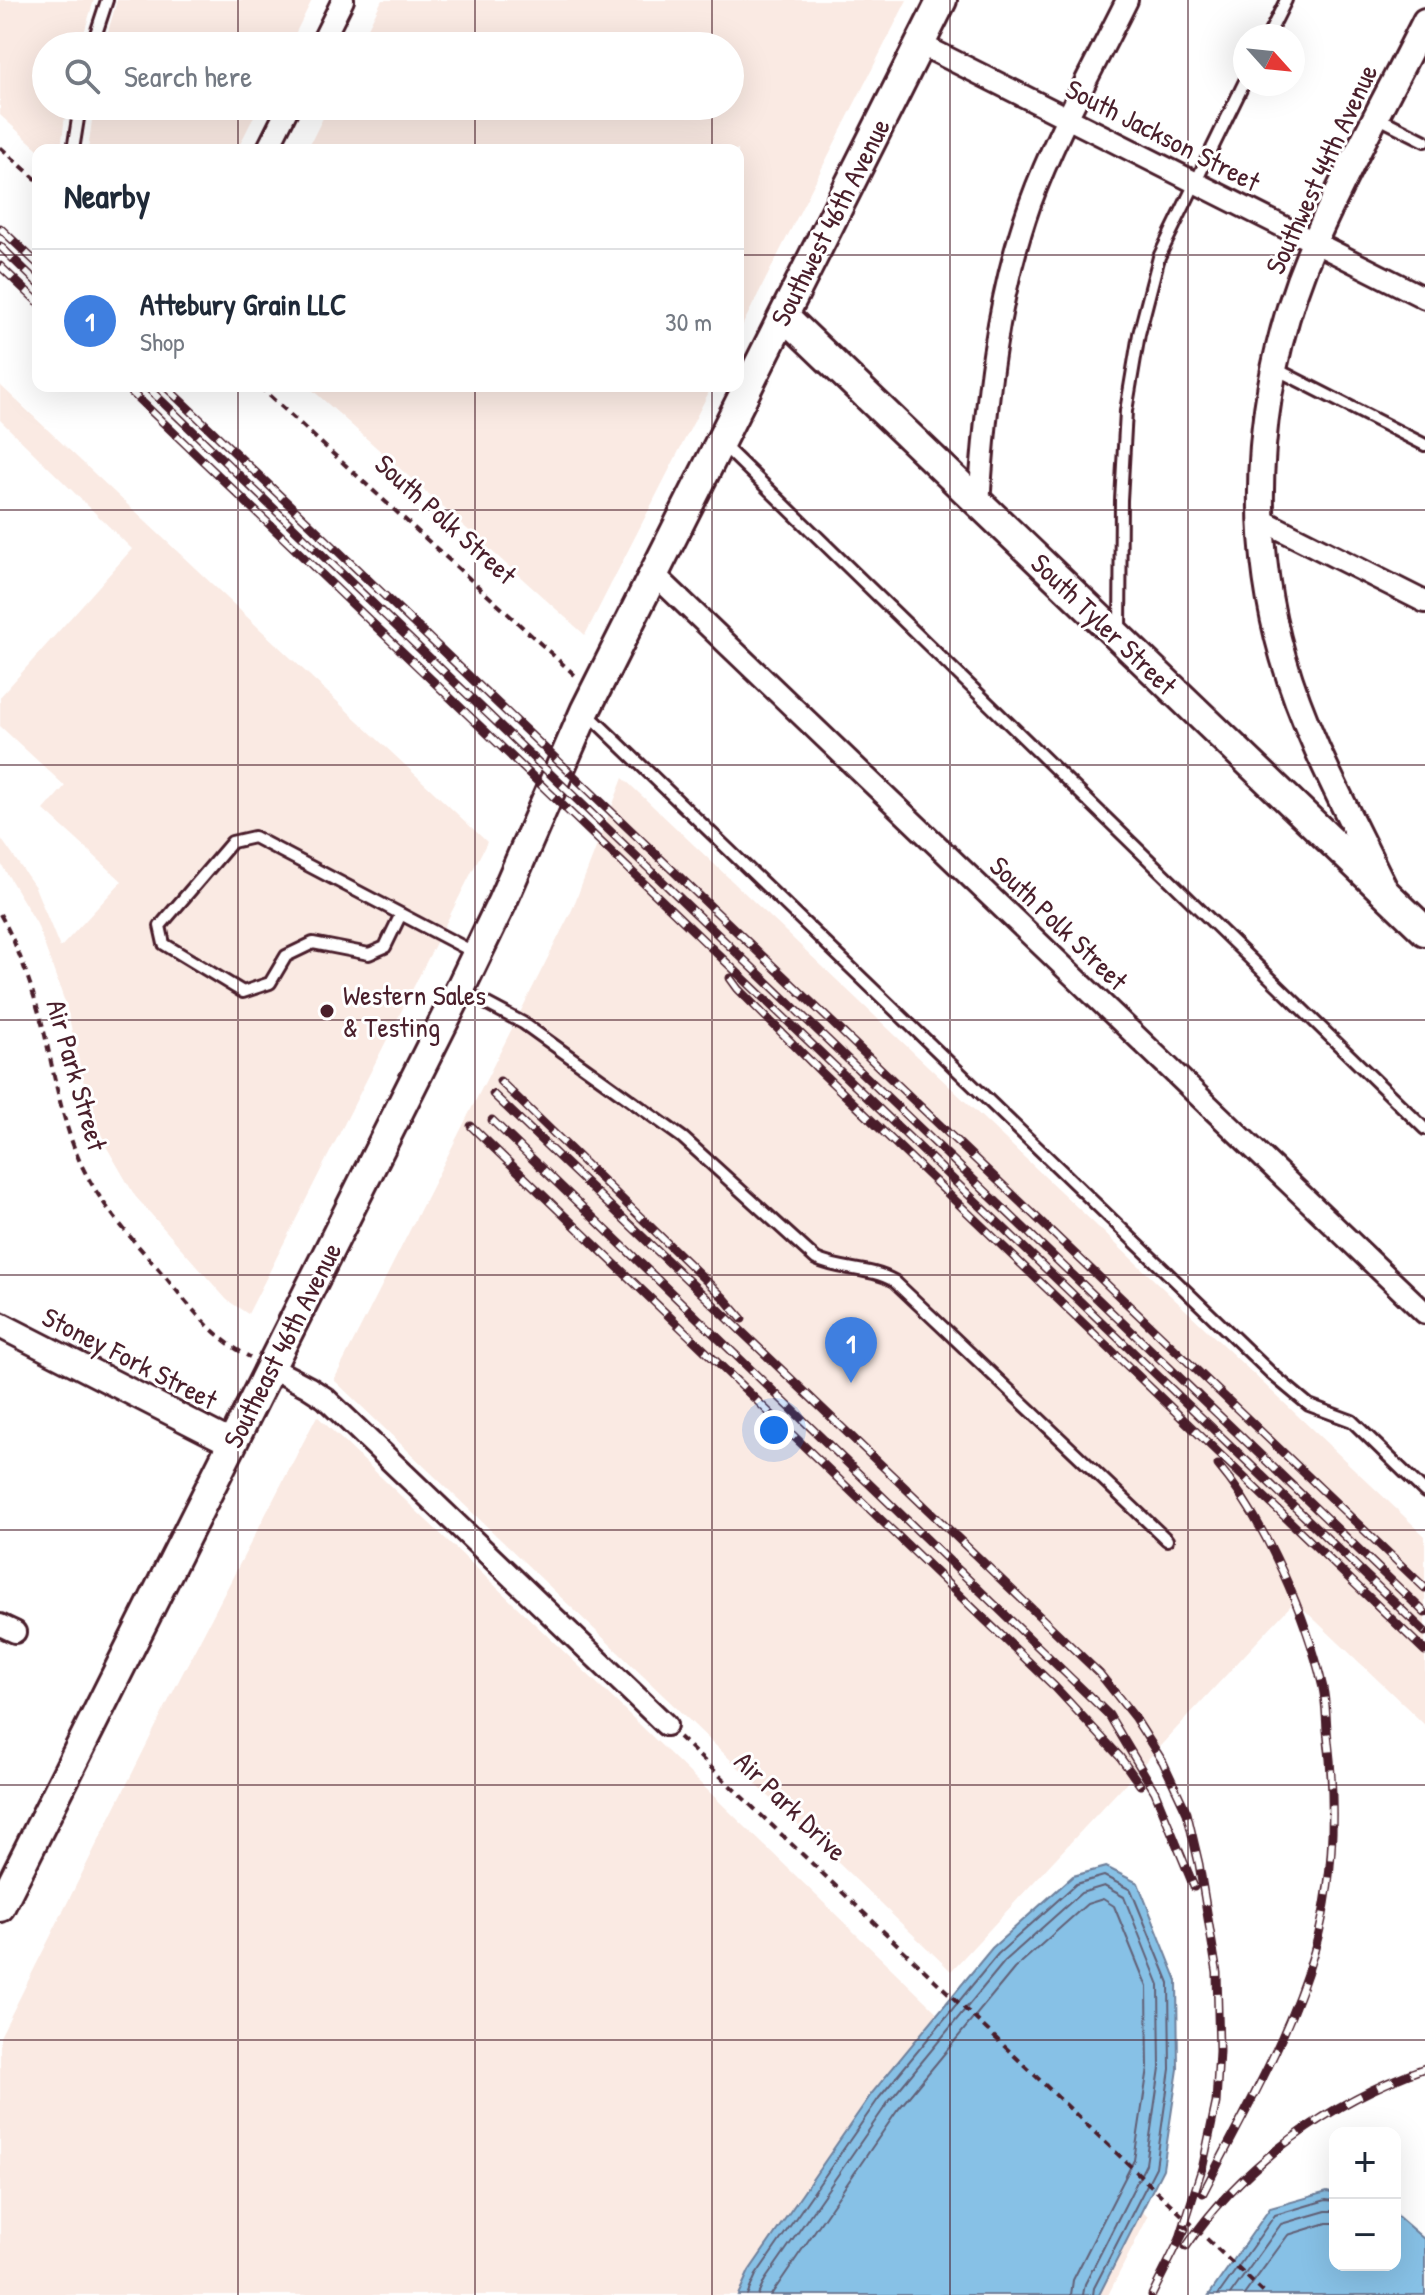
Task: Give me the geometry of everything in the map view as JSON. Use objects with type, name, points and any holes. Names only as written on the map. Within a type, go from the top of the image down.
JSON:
[{"type":"main road","name":"Southwest 46th Avenue","points":[[590,702],[942,0]]},
{"type":"main road","name":"South Tyler Street","points":[[784,316],[1425,931]]},
{"type":"main road","name":"Southeast 46th Avenue","points":[[0,1907],[460,989],[590,702]]},
{"type":"street","points":[[327,32],[343,0]]},
{"type":"street","points":[[979,504],[985,411],[1003,300],[1030,205],[1067,119],[1127,0]]},
{"type":"street","name":"Southwest 44th Avenue","points":[[1388,895],[1303,714],[1288,671],[1270,601],[1260,519],[1264,439],[1275,368],[1291,303],[1314,243],[1425,21]]},
{"type":"street","name":"South Jackson Street","points":[[920,44],[1425,298]]},
{"type":"street","points":[[270,144],[282,120]]},
{"type":"street","points":[[1260,519],[1425,602]]},
{"type":"street","name":"South Polk Street","points":[[653,573],[1425,1313]]},
{"type":"street","name":"Stoney Fork Street","points":[[0,1325],[233,1444]]},
{"type":"street","points":[[270,1367],[325,1398],[666,1725]]},
{"type":"lane","points":[[97,32],[107,0]]},
{"type":"lane","points":[[1274,24],[1286,0]]},
{"type":"lane","points":[[1120,639],[1121,500],[1126,411],[1139,334],[1159,257],[1237,96]]},
{"type":"lane","points":[[1377,117],[1425,141]]},
{"type":"lane","points":[[74,144],[78,120]]},
{"type":"lane","points":[[1275,368],[1425,445]]},
{"type":"lane","points":[[719,442],[1425,1129]]},
{"type":"lane","points":[[590,702],[1273,1375],[1309,1405],[1352,1421],[1425,1492]]},
{"type":"lane","points":[[401,914],[385,947],[369,954],[313,943],[286,956],[270,983],[243,992],[164,944],[160,926],[232,842],[254,837],[401,914],[477,954]]},
{"type":"lane","points":[[460,989],[523,1023],[683,1138],[816,1259],[831,1266],[880,1273],[894,1281],[1167,1540]]},
{"type":"path","points":[[0,147],[32,176]]},
{"type":"path","name":"South Polk Street","points":[[265,392],[590,702]]},
{"type":"path","name":"Air Park Street","points":[[0,914],[14,939],[29,980],[61,1108],[80,1162],[108,1211],[211,1331],[235,1349],[270,1367]]},
{"type":"path","name":"Air Park Drive","points":[[666,1725],[1266,2295]]},
{"type":"shaded area","points":[[0,0],[94,0],[84,32],[32,32],[32,120],[64,120],[62,144],[32,144],[0,115]]},
{"type":"shaded area","points":[[117,0],[312,0],[296,32],[108,32]]},
{"type":"shaded area","points":[[382,0],[907,0],[744,322],[744,144],[310,144],[322,120],[744,120],[744,32],[366,32]]},
{"type":"shaded area","points":[[92,120],[252,120],[240,144],[89,144]]},
{"type":"shaded area","points":[[0,385],[487,842],[248,1314],[227,1300],[135,1196],[106,1146],[89,1105],[66,1005],[37,924],[0,862],[0,837],[35,887],[60,948],[122,881],[44,810],[65,786],[0,726],[0,697],[132,549],[0,420]]},
{"type":"shaded area","points":[[315,392],[709,392],[585,635]]},
{"type":"shaded area","points":[[623,778],[1425,1536],[1425,1725],[1295,1601],[951,1971],[334,1380],[572,910]]},
{"type":"shaded area","points":[[317,1416],[1148,2217],[1108,2295],[0,2295],[0,2037],[177,1684]]},
{"type":"water","points":[[1106,1867],[1138,1883],[1177,1981],[1178,2069],[1163,2169],[1099,2295],[738,2295],[749,2271],[872,2093],[992,1948],[1073,1876]]},
{"type":"water","points":[[1329,2192],[1329,2271],[1401,2271],[1401,2219],[1425,2240],[1425,2295],[1209,2295],[1270,2208]]},
{"type":"railway","points":[[0,228],[32,258]]},
{"type":"railway","points":[[0,246],[32,277]]},
{"type":"railway","points":[[0,266],[32,296]]},
{"type":"railway","points":[[131,392],[1425,1632]]},
{"type":"railway","points":[[152,392],[1425,1613]]},
{"type":"railway","points":[[171,392],[1425,1588]]},
{"type":"railway","points":[[730,978],[821,1072],[1425,1651]]},
{"type":"railway","points":[[500,1081],[742,1319]]},
{"type":"railway","points":[[493,1094],[1100,1674],[1135,1718],[1163,1762],[1187,1813],[1217,1973],[1219,2051],[1216,2103],[1203,2165],[1180,2238]]},
{"type":"railway","points":[[492,1120],[1109,1715],[1155,1792],[1194,1887]]},
{"type":"railway","points":[[471,1126],[1055,1687],[1120,1757],[1140,1785]]},
{"type":"railway","points":[[1203,2193],[1264,2075],[1304,1984],[1321,1925],[1332,1842],[1325,1698],[1316,1661],[1295,1601],[1268,1541],[1218,1465]]},
{"type":"railway","points":[[1186,2247],[1234,2189],[1291,2139],[1356,2098],[1425,2068]]},
{"type":"railway","points":[[1152,2295],[1185,2229]]},
{"type":"place","name":"Western Sales & Testing","points":[[327,1011]]},
{"type":"place","name":"Attebury Grain LLC","points":[[851,1383]]}]
